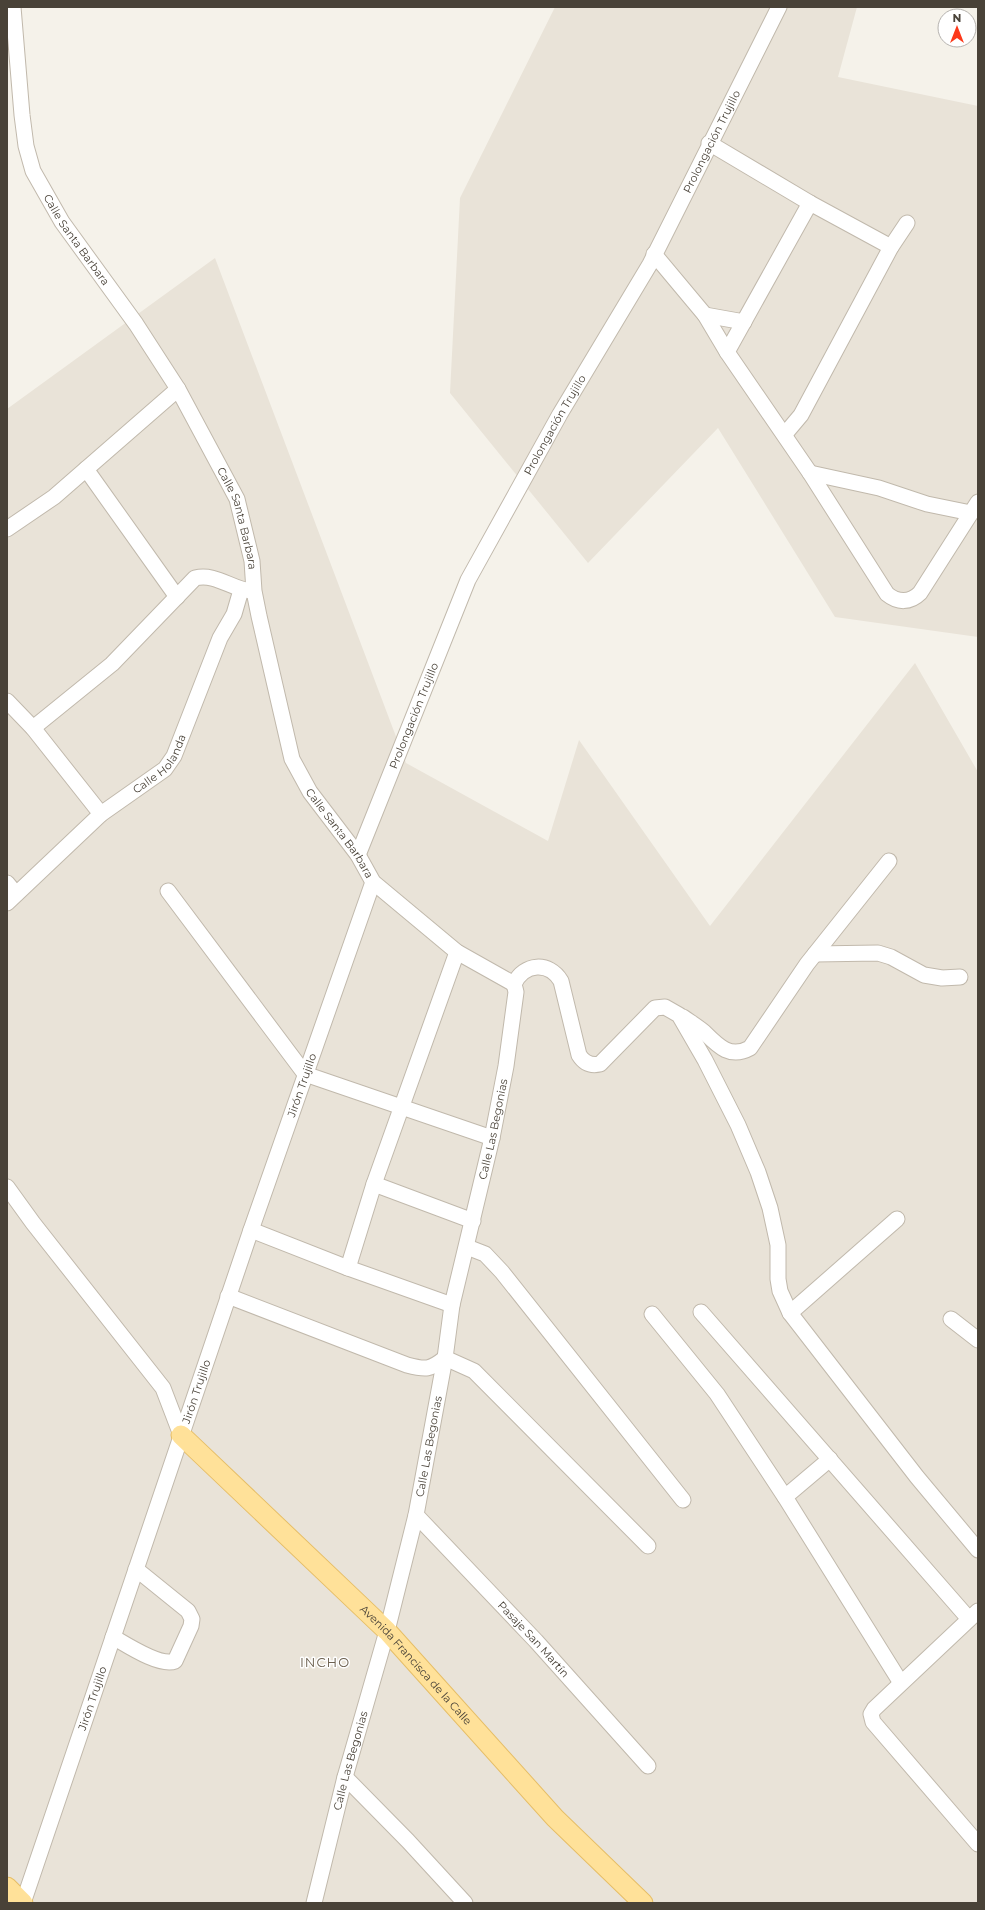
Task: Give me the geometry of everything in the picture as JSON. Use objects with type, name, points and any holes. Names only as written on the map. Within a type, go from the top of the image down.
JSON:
[{"type":"main road","name":"Avenida Francisca de la Calle","points":[[181,1435],[387,1631],[555,1818],[638,1901]]},
{"type":"main road","points":[[7,1887],[23,1903]]},
{"type":"street","name":"Calle Santa Barbara","points":[[13,7],[22,115],[26,146],[33,171],[62,222],[136,324],[178,389],[237,499],[252,561],[248,590],[259,616],[292,759],[310,792],[358,855],[372,882],[457,952],[514,984]]},
{"type":"street","name":"Prolongación Trujillo","points":[[358,855],[468,580],[560,414],[654,254],[709,143],[780,7]]},
{"type":"street","points":[[709,143],[810,203],[891,247]]},
{"type":"street","points":[[727,352],[810,203]]},
{"type":"street","points":[[784,434],[801,415],[891,247],[907,223]]},
{"type":"street","points":[[654,254],[704,314],[727,352],[810,473],[887,594],[896,600],[912,599],[920,593],[975,508],[927,504],[879,488],[810,473]]},
{"type":"street","points":[[704,314],[744,322]]},
{"type":"street","points":[[7,529],[54,497],[178,389]]},
{"type":"street","points":[[86,469],[177,597]]},
{"type":"street","points":[[33,728],[112,664],[195,578],[205,576],[213,577],[248,590]]},
{"type":"street","name":"Calle Holanda","points":[[10,894],[101,814],[165,769],[174,756],[220,638],[248,590]]},
{"type":"street","points":[[234,614],[247,612],[259,616]]},
{"type":"street","points":[[7,701],[33,728],[101,814]]},
{"type":"street","points":[[514,984],[523,972],[532,968],[543,967],[554,972],[561,981],[580,1055],[582,1060],[591,1065],[600,1064],[655,1008],[665,1007],[703,1032],[724,1051],[735,1053],[744,1052],[750,1048],[765,1029],[815,954],[889,861]]},
{"type":"street","name":"Jirón Trujillo","points":[[23,1903],[228,1296],[372,882]]},
{"type":"street","points":[[168,891],[305,1074],[492,1138]]},
{"type":"street","points":[[348,1268],[374,1184],[457,952]]},
{"type":"street","points":[[815,954],[878,953],[891,957],[924,975],[942,978],[960,977]]},
{"type":"street","name":"Calle Las Begonias","points":[[314,1903],[345,1777],[387,1631],[416,1515],[445,1358],[452,1305],[492,1138],[506,1066],[516,992],[514,984]]},
{"type":"street","points":[[679,1015],[706,1060],[738,1125],[765,1190],[778,1245],[778,1279],[780,1291],[790,1313],[917,1477],[978,1550]]},
{"type":"street","points":[[374,1184],[473,1221]]},
{"type":"street","points":[[7,1187],[33,1223],[163,1388],[181,1435]]},
{"type":"street","points":[[790,1313],[897,1219]]},
{"type":"street","points":[[251,1230],[348,1268],[452,1305]]},
{"type":"street","points":[[467,1247],[485,1254],[502,1272],[683,1500]]},
{"type":"street","points":[[228,1296],[407,1365],[423,1369],[433,1368],[445,1358],[474,1371],[648,1546]]},
{"type":"street","points":[[701,1312],[830,1459],[974,1615],[874,1709],[872,1714],[873,1722],[978,1844]]},
{"type":"street","points":[[652,1314],[717,1394],[786,1497],[901,1683]]},
{"type":"street","points":[[951,1319],[978,1340]]},
{"type":"street","points":[[786,1497],[830,1459]]},
{"type":"street","name":"Pasaje San Martín","points":[[416,1515],[536,1641],[648,1766]]},
{"type":"street","points":[[113,1637],[169,1664],[175,1661],[191,1626],[192,1619],[188,1611],[136,1569]]},
{"type":"street","points":[[345,1777],[408,1841],[465,1903]]},
{"type":"shaded area","points":[[555,7],[857,7],[838,77],[978,106],[978,637],[835,617],[718,428],[588,563],[450,393],[460,198]]},
{"type":"shaded area","points":[[215,258],[406,763],[548,841],[579,740],[710,926],[915,663],[978,772],[978,1903],[7,1903],[7,409]]},
{"type":"district","name":"INCHO","points":[[325,1662]]}]
